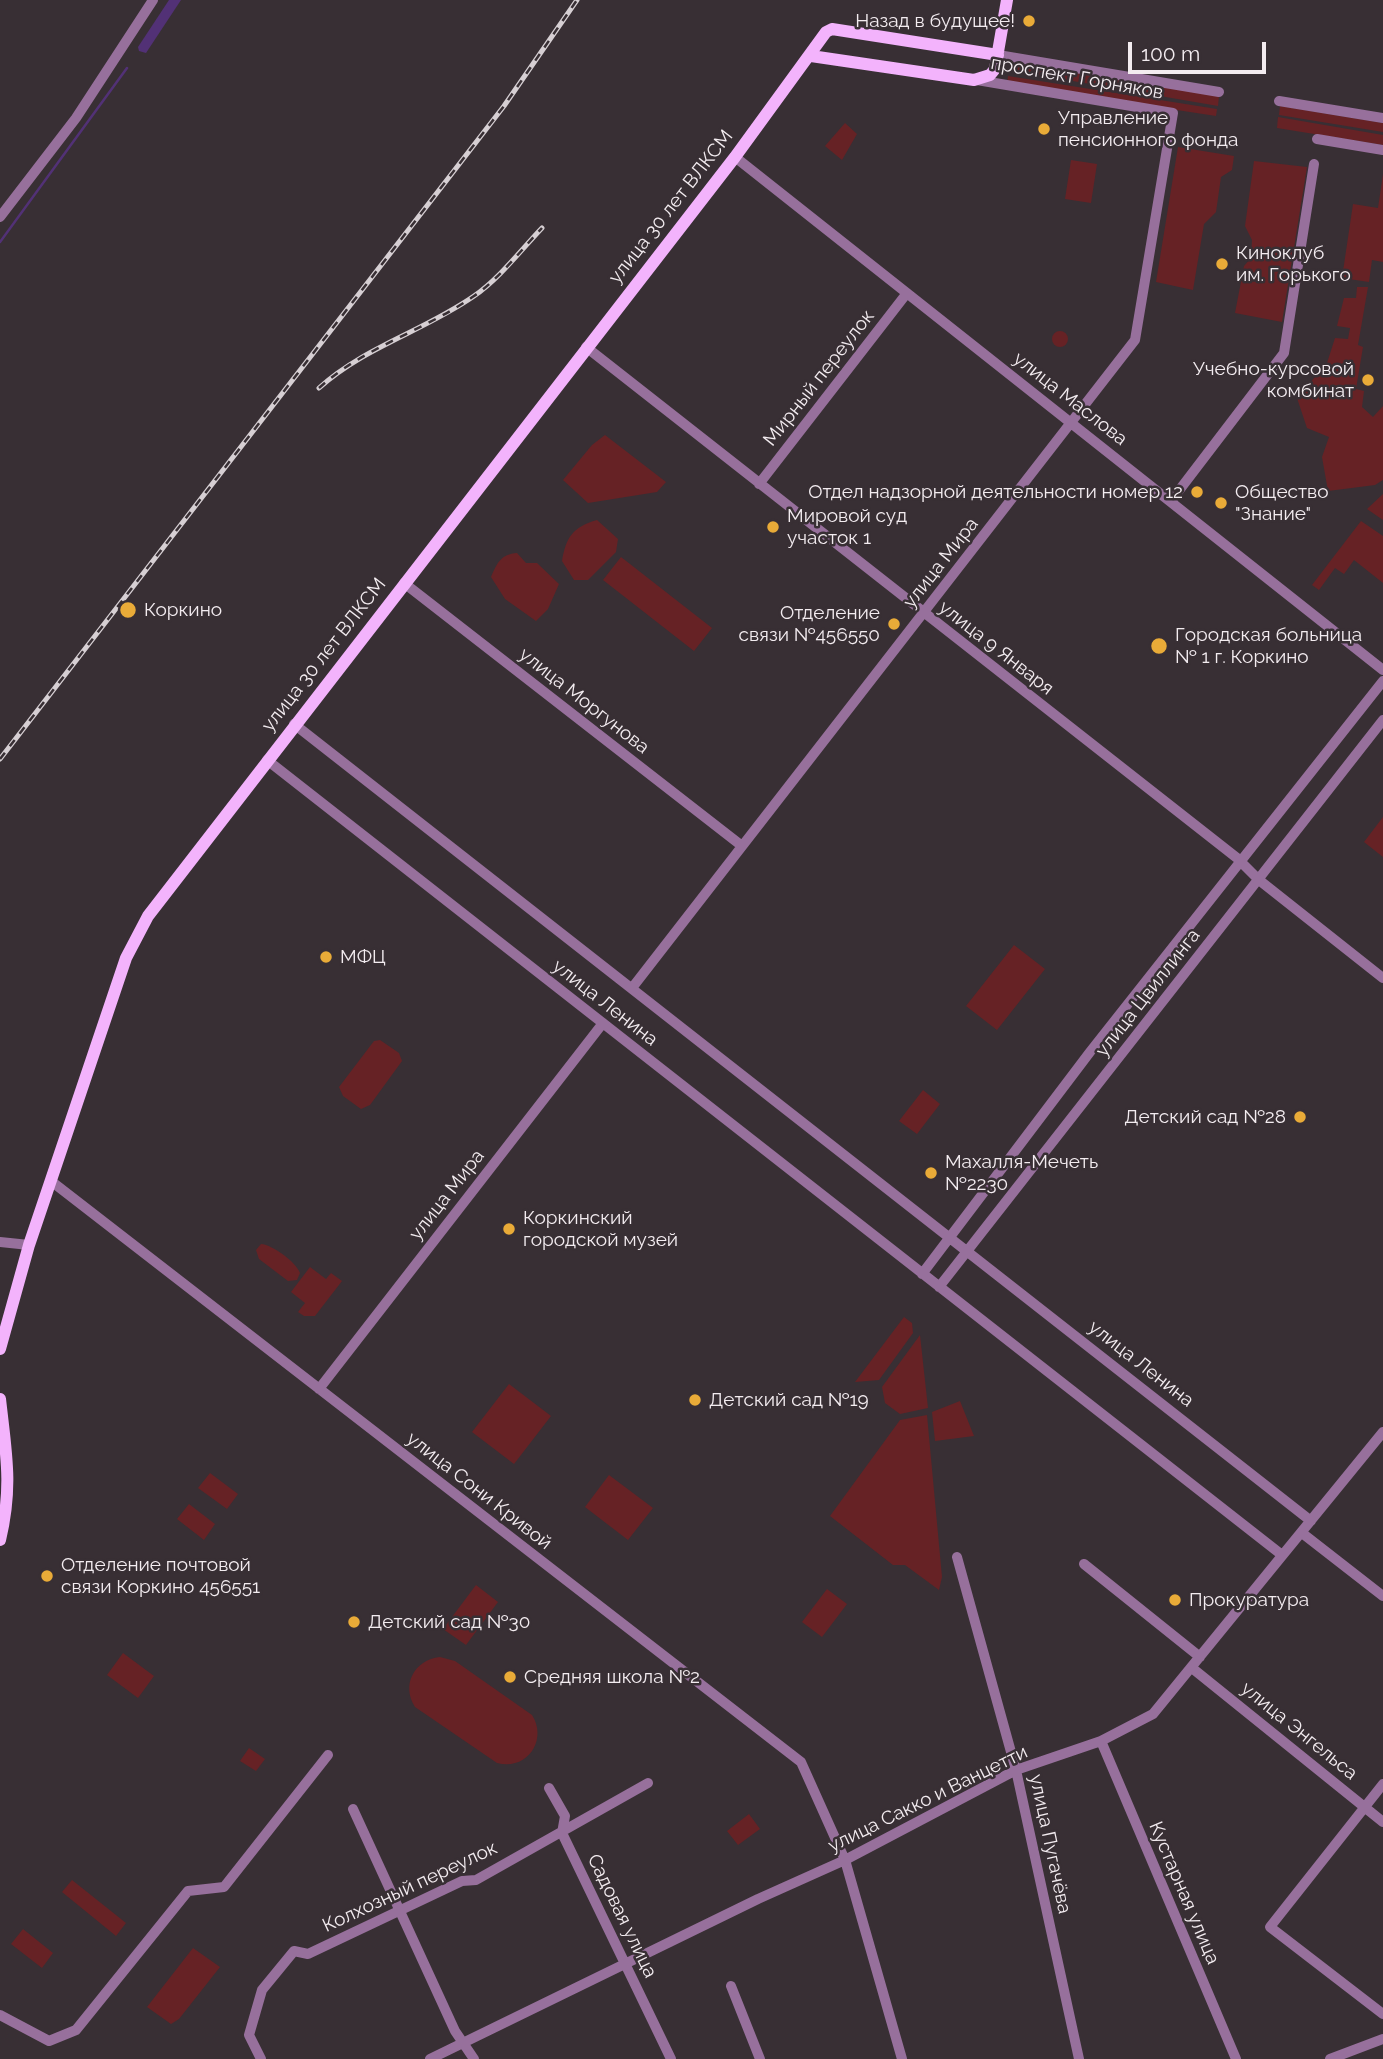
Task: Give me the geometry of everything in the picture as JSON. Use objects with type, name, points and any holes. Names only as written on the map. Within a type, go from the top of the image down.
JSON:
[{"type":"main road","points":[[998,55],[1007,0]]},
{"type":"main road","name":"проспект Горняков","points":[[832,29],[998,55],[990,75],[974,80],[811,56],[832,29]]},
{"type":"main road","name":"улица 30 лет ВЛКСМ","points":[[0,1349],[4,1312],[133,940],[200,845],[811,56]]},
{"type":"main road","points":[[0,1399],[9,1486],[0,1540]]},
{"type":"street","points":[[0,217],[76,118],[153,0]]},
{"type":"street","name":"проспект Горняков","points":[[998,55],[1219,92]]},
{"type":"street","name":"проспект Горняков","points":[[974,80],[1173,113]]},
{"type":"street","points":[[1279,101],[1383,118]]},
{"type":"street","name":"улица Мира","points":[[632,988],[1135,340],[1173,113]]},
{"type":"street","points":[[1317,139],[1383,150]]},
{"type":"street","name":"улица Маслова","points":[[735,157],[1383,670]]},
{"type":"street","points":[[1171,501],[1284,353],[1314,164]]},
{"type":"street","name":"Мирный переулок","points":[[759,484],[907,293]]},
{"type":"street","name":"улица 9 Января","points":[[586,347],[1241,861],[1259,880],[1383,978]]},
{"type":"street","name":"улица Моргунова","points":[[404,583],[742,846]]},
{"type":"street","name":"улица Цвиллинга","points":[[950,1236],[1383,681]]},
{"type":"street","name":"улица Цвиллинга","points":[[939,1287],[1383,720]]},
{"type":"street","name":"улица Ленина","points":[[294,724],[1311,1521]]},
{"type":"street","name":"улица Ленина","points":[[267,760],[1282,1555]]},
{"type":"street","name":"улица Мира","points":[[319,1389],[603,1023]]},
{"type":"street","name":"улица Сони Кривой","points":[[51,1181],[801,1762],[845,1860],[902,2059]]},
{"type":"street","points":[[922,1274],[950,1236]]},
{"type":"street","points":[[0,1242],[29,1245]]},
{"type":"street","name":"улица Сакко и Ванцетти","points":[[430,2059],[466,2044],[758,1899],[845,1860],[1016,1770],[1101,1741],[1153,1714],[1383,1432]]},
{"type":"street","points":[[1302,1533],[1383,1596]]},
{"type":"street","name":"улица Пугачёва","points":[[957,1557],[1016,1770],[1079,2059]]},
{"type":"street","points":[[1084,1564],[1200,1657]]},
{"type":"street","name":"улица Энгельса","points":[[1192,1668],[1383,1822]]},
{"type":"street","name":"Кустарная улица","points":[[1101,1741],[1236,2059]]},
{"type":"street","points":[[0,2015],[49,2041],[76,2030],[188,1891],[224,1887],[328,1755]]},
{"type":"street","name":"Колхозный переулок","points":[[261,2059],[249,2035],[262,1990],[294,1951],[308,1954],[462,1881],[476,1880],[648,1783]]},
{"type":"street","points":[[1383,1784],[1270,1927],[1383,2014]]},
{"type":"street","name":"Садовая улица","points":[[549,1788],[565,1816],[562,1833],[671,2059]]},
{"type":"street","points":[[353,1809],[455,2031],[474,2059]]},
{"type":"street","points":[[731,1986],[760,2059]]},
{"type":"street","points":[[1331,2059],[1383,2039]]},
{"type":"shaded area","points":[[169,0],[181,0],[146,53],[139,51],[138,47]]},
{"type":"shaded area","points":[[1010,60],[1219,96],[1218,106],[1009,70]]},
{"type":"shaded area","points":[[1008,76],[1217,109],[1216,116],[1007,84]]},
{"type":"shaded area","points":[[1280,106],[1383,123],[1383,132],[1279,115]]},
{"type":"shaded area","points":[[1278,117],[1383,135],[1383,145],[1277,128]]},
{"type":"shaded area","points":[[845,123],[857,134],[842,160],[825,146]]},
{"type":"shaded area","points":[[1178,147],[1234,156],[1232,170],[1221,177],[1216,212],[1204,224],[1193,290],[1156,282]]},
{"type":"shaded area","points":[[1071,160],[1097,164],[1091,203],[1065,199]]},
{"type":"shaded area","points":[[1254,161],[1307,167],[1282,322],[1235,313],[1244,266],[1251,258],[1252,240],[1245,226]]},
{"type":"shaded area","points":[[1383,174],[1383,262],[1372,260],[1369,282],[1342,278],[1353,204],[1378,208]]},
{"type":"shaded area","points":[[1357,287],[1368,287],[1358,345],[1363,347],[1356,389],[1364,391],[1362,407],[1373,417],[1383,406],[1383,480],[1375,485],[1328,491],[1322,457],[1329,437],[1307,428],[1297,398],[1327,363],[1335,338],[1348,339],[1350,328],[1337,326],[1344,298],[1356,298]]},
{"type":"shaded area","points":[[1060,331],[1068,339],[1060,347],[1052,339]]},
{"type":"shaded area","points":[[605,435],[666,482],[657,492],[588,503],[563,480],[592,445]]},
{"type":"shaded area","points":[[1383,494],[1383,520],[1367,509]]},
{"type":"shaded area","points":[[597,520],[618,539],[616,552],[588,580],[574,580],[562,561],[566,545],[576,530]]},
{"type":"shaded area","points":[[1361,521],[1383,536],[1383,583],[1354,560],[1344,574],[1335,568],[1319,590],[1312,585]]},
{"type":"shaded area","points":[[517,553],[526,563],[537,563],[559,584],[548,609],[536,621],[505,599],[491,577],[500,560]]},
{"type":"shaded area","points":[[621,557],[712,628],[694,651],[603,580]]},
{"type":"shaded area","points":[[1383,817],[1383,857],[1364,842]]},
{"type":"shaded area","points":[[1014,945],[1045,969],[997,1030],[966,1006]]},
{"type":"shaded area","points":[[380,1040],[399,1053],[402,1061],[370,1105],[361,1109],[343,1096],[339,1087],[374,1041]]},
{"type":"shaded area","points":[[923,1090],[940,1104],[917,1134],[899,1121]]},
{"type":"shaded area","points":[[261,1244],[278,1251],[294,1264],[300,1273],[297,1280],[288,1281],[259,1259],[256,1250]]},
{"type":"shaded area","points":[[310,1267],[326,1279],[331,1273],[342,1281],[315,1316],[304,1316],[298,1312],[305,1303],[291,1292]]},
{"type":"shaded area","points":[[904,1317],[912,1323],[913,1333],[879,1380],[855,1382]]},
{"type":"shaded area","points":[[920,1335],[928,1408],[900,1414],[885,1403],[882,1387]]},
{"type":"shaded area","points":[[509,1384],[551,1416],[514,1464],[472,1432]]},
{"type":"shaded area","points":[[960,1401],[974,1436],[935,1441],[932,1412]]},
{"type":"shaded area","points":[[927,1415],[942,1577],[939,1590],[905,1565],[893,1565],[830,1516],[900,1420]]},
{"type":"shaded area","points":[[210,1473],[238,1494],[227,1509],[198,1488]]},
{"type":"shaded area","points":[[609,1475],[653,1508],[628,1540],[585,1507]]},
{"type":"shaded area","points":[[189,1504],[215,1524],[204,1540],[177,1519]]},
{"type":"shaded area","points":[[476,1585],[498,1602],[466,1645],[443,1629]]},
{"type":"shaded area","points":[[827,1589],[847,1604],[822,1637],[802,1622]]},
{"type":"shaded area","points":[[123,1653],[154,1676],[138,1698],[107,1675]]},
{"type":"shaded area","points":[[440,1657],[455,1661],[532,1715],[538,1734],[532,1751],[525,1758],[508,1764],[497,1763],[415,1707],[409,1690],[412,1675],[423,1663]]},
{"type":"shaded area","points":[[249,1748],[265,1759],[256,1771],[240,1761]]},
{"type":"shaded area","points":[[749,1814],[760,1829],[738,1845],[727,1831]]},
{"type":"shaded area","points":[[72,1880],[126,1923],[116,1936],[62,1892]]},
{"type":"shaded area","points":[[23,1929],[53,1953],[42,1968],[11,1944]]},
{"type":"shaded area","points":[[193,1948],[220,1967],[179,2019],[171,2024],[147,2007]]},
{"type":"waterway","points":[[0,242],[127,68]]},
{"type":"railway","points":[[0,759],[504,106],[577,0]]},
{"type":"railway","points":[[319,388],[355,361],[474,296],[501,273],[542,228]]},
{"type":"place","name":"Назад в будущее!","points":[[1029,21]]},
{"type":"place","name":"Управление пенсионного фонда","points":[[1044,129]]},
{"type":"place","name":"Киноклуб им. Горького","points":[[1222,264]]},
{"type":"place","name":"Учебно-курсовой комбинат","points":[[1368,380]]},
{"type":"place","name":"Отдел надзорной деятельности номер 12","points":[[1197,492]]},
{"type":"place","name":"Общество \"Знание\"","points":[[1221,503]]},
{"type":"place","name":"Мировой суд участок 1","points":[[773,527]]},
{"type":"place","name":"Коркино","points":[[128,610]]},
{"type":"place","name":"Отделение связи №456550","points":[[894,624]]},
{"type":"place","name":"Городская больница № 1 г. Коркино","points":[[1159,646]]},
{"type":"place","name":"МФЦ","points":[[326,957]]},
{"type":"place","name":"Детский сад №28","points":[[1300,1117]]},
{"type":"place","name":"Махалля-Мечеть №2230","points":[[931,1173]]},
{"type":"place","name":"Коркинский городской музей","points":[[509,1229]]},
{"type":"place","name":"Детский сад №19","points":[[695,1400]]},
{"type":"place","name":"Отделение почтовой связи Коркино 456551","points":[[47,1576]]},
{"type":"place","name":"Прокуратура","points":[[1175,1600]]},
{"type":"place","name":"Детский сад №30","points":[[354,1622]]},
{"type":"place","name":"Средняя школа №2","points":[[510,1677]]}]
